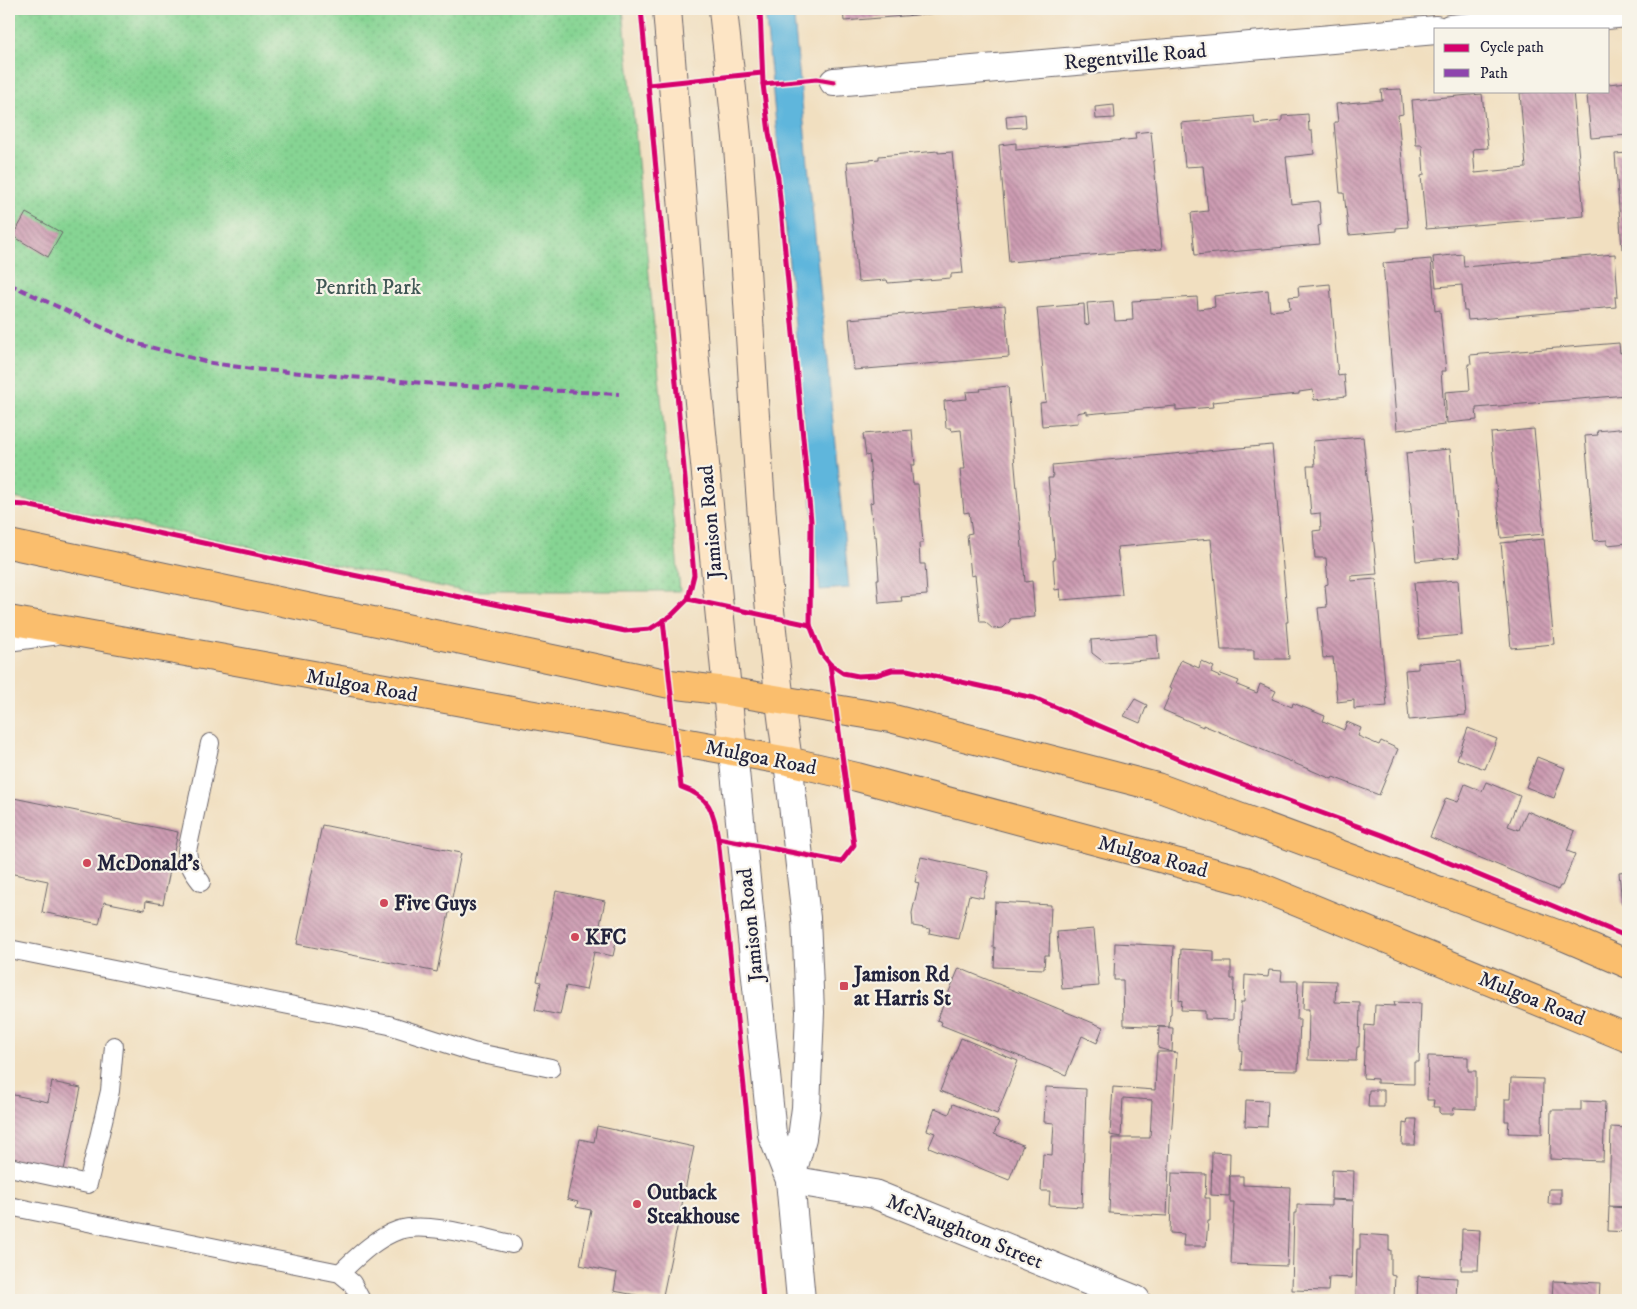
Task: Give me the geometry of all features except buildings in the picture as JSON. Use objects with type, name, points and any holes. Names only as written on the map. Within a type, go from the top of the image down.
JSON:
[{"type":"main road","name":"Jamison Road","points":[[667,9],[695,361],[733,752]]},
{"type":"main road","name":"Jamison Road","points":[[723,9],[739,157],[768,600],[788,762]]},
{"type":"main road","points":[[9,544],[670,684],[779,699],[890,718],[1156,787],[1565,936],[1628,964]]},
{"type":"main road","name":"Mulgoa Road","points":[[9,620],[788,762],[857,777],[1246,881],[1628,1038]]},
{"type":"street","points":[[1461,28],[1628,13]]},
{"type":"street","name":"Regentville Road","points":[[834,82],[1434,30]]},
{"type":"street","points":[[9,637],[57,630]]},
{"type":"street","name":"Jamison Road","points":[[733,752],[772,1134],[790,1180],[801,1300]]},
{"type":"street","name":"Jamison Road","points":[[788,762],[806,918],[810,1012],[806,1108],[802,1138],[790,1180]]},
{"type":"street","name":"McNaughton Street","points":[[790,1180],[874,1194],[1136,1300]]},
{"type":"lane","points":[[201,882],[191,869],[187,860],[187,851],[210,743]]},
{"type":"lane","points":[[9,949],[389,1025],[474,1052],[551,1068]]},
{"type":"lane","points":[[9,1167],[88,1184],[110,1091],[114,1046]]},
{"type":"lane","points":[[9,1206],[340,1272],[352,1282],[361,1300]]},
{"type":"lane","points":[[340,1272],[371,1244],[399,1230],[427,1227],[512,1244]]},
{"type":"green space","name":"Penrith Park","points":[[9,9],[623,9],[680,591],[463,591],[9,497]]},
{"type":"water","points":[[765,9],[793,9],[849,588],[820,590]]},
{"type":"marked path","points":[[9,284],[138,344],[212,363],[252,369],[448,385],[619,394]]},
{"type":"cycle path","points":[[9,504],[26,505],[625,631],[650,629],[672,615],[688,599],[694,575],[641,9]]},
{"type":"cycle path","points":[[760,9],[763,84],[769,133],[778,178],[811,521],[810,625],[821,653],[830,664],[843,673],[858,676],[876,675],[892,670],[907,670],[1034,698],[1199,768],[1382,835],[1628,937]]},
{"type":"cycle path","points":[[648,85],[762,73]]},
{"type":"cycle path","points":[[763,84],[817,79],[834,82]]},
{"type":"cycle path","points":[[688,599],[810,625]]},
{"type":"cycle path","points":[[663,620],[681,787],[704,800],[712,812],[718,838],[746,1106],[763,1300]]},
{"type":"cycle path","points":[[718,838],[841,862],[854,845],[830,664]]},
{"type":"place","name":"McDonald's","points":[[87,863]]},
{"type":"place","name":"Five Guys","points":[[384,903]]},
{"type":"place","name":"KFC","points":[[575,937]]},
{"type":"place","name":"Jamison Rd at Harris St","points":[[844,986]]},
{"type":"place","name":"Outback Steakhouse","points":[[637,1204]]}]
